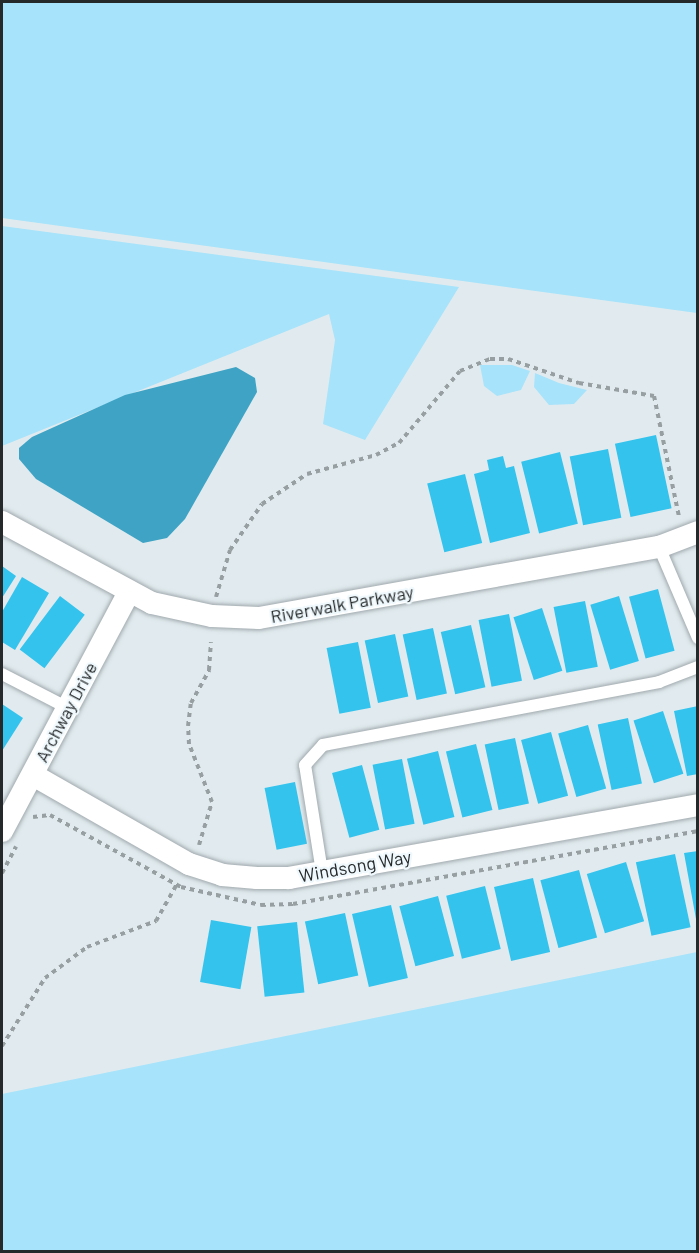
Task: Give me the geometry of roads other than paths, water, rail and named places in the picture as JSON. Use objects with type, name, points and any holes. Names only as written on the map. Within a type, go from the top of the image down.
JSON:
[{"type":"street","name":"Riverwalk Parkway","points":[[2,522],[129,592],[212,616],[260,618],[659,547],[689,528]]},
{"type":"street","name":"Archway Drive","points":[[2,831],[129,592]]},
{"type":"street","name":"Windsong Way","points":[[33,775],[189,864],[222,875],[289,878],[698,805]]},
{"type":"lane","points":[[659,547],[698,638]]},
{"type":"lane","points":[[322,872],[304,765],[323,745],[659,682],[698,667]]},
{"type":"lane","points":[[2,675],[68,708]]}]
